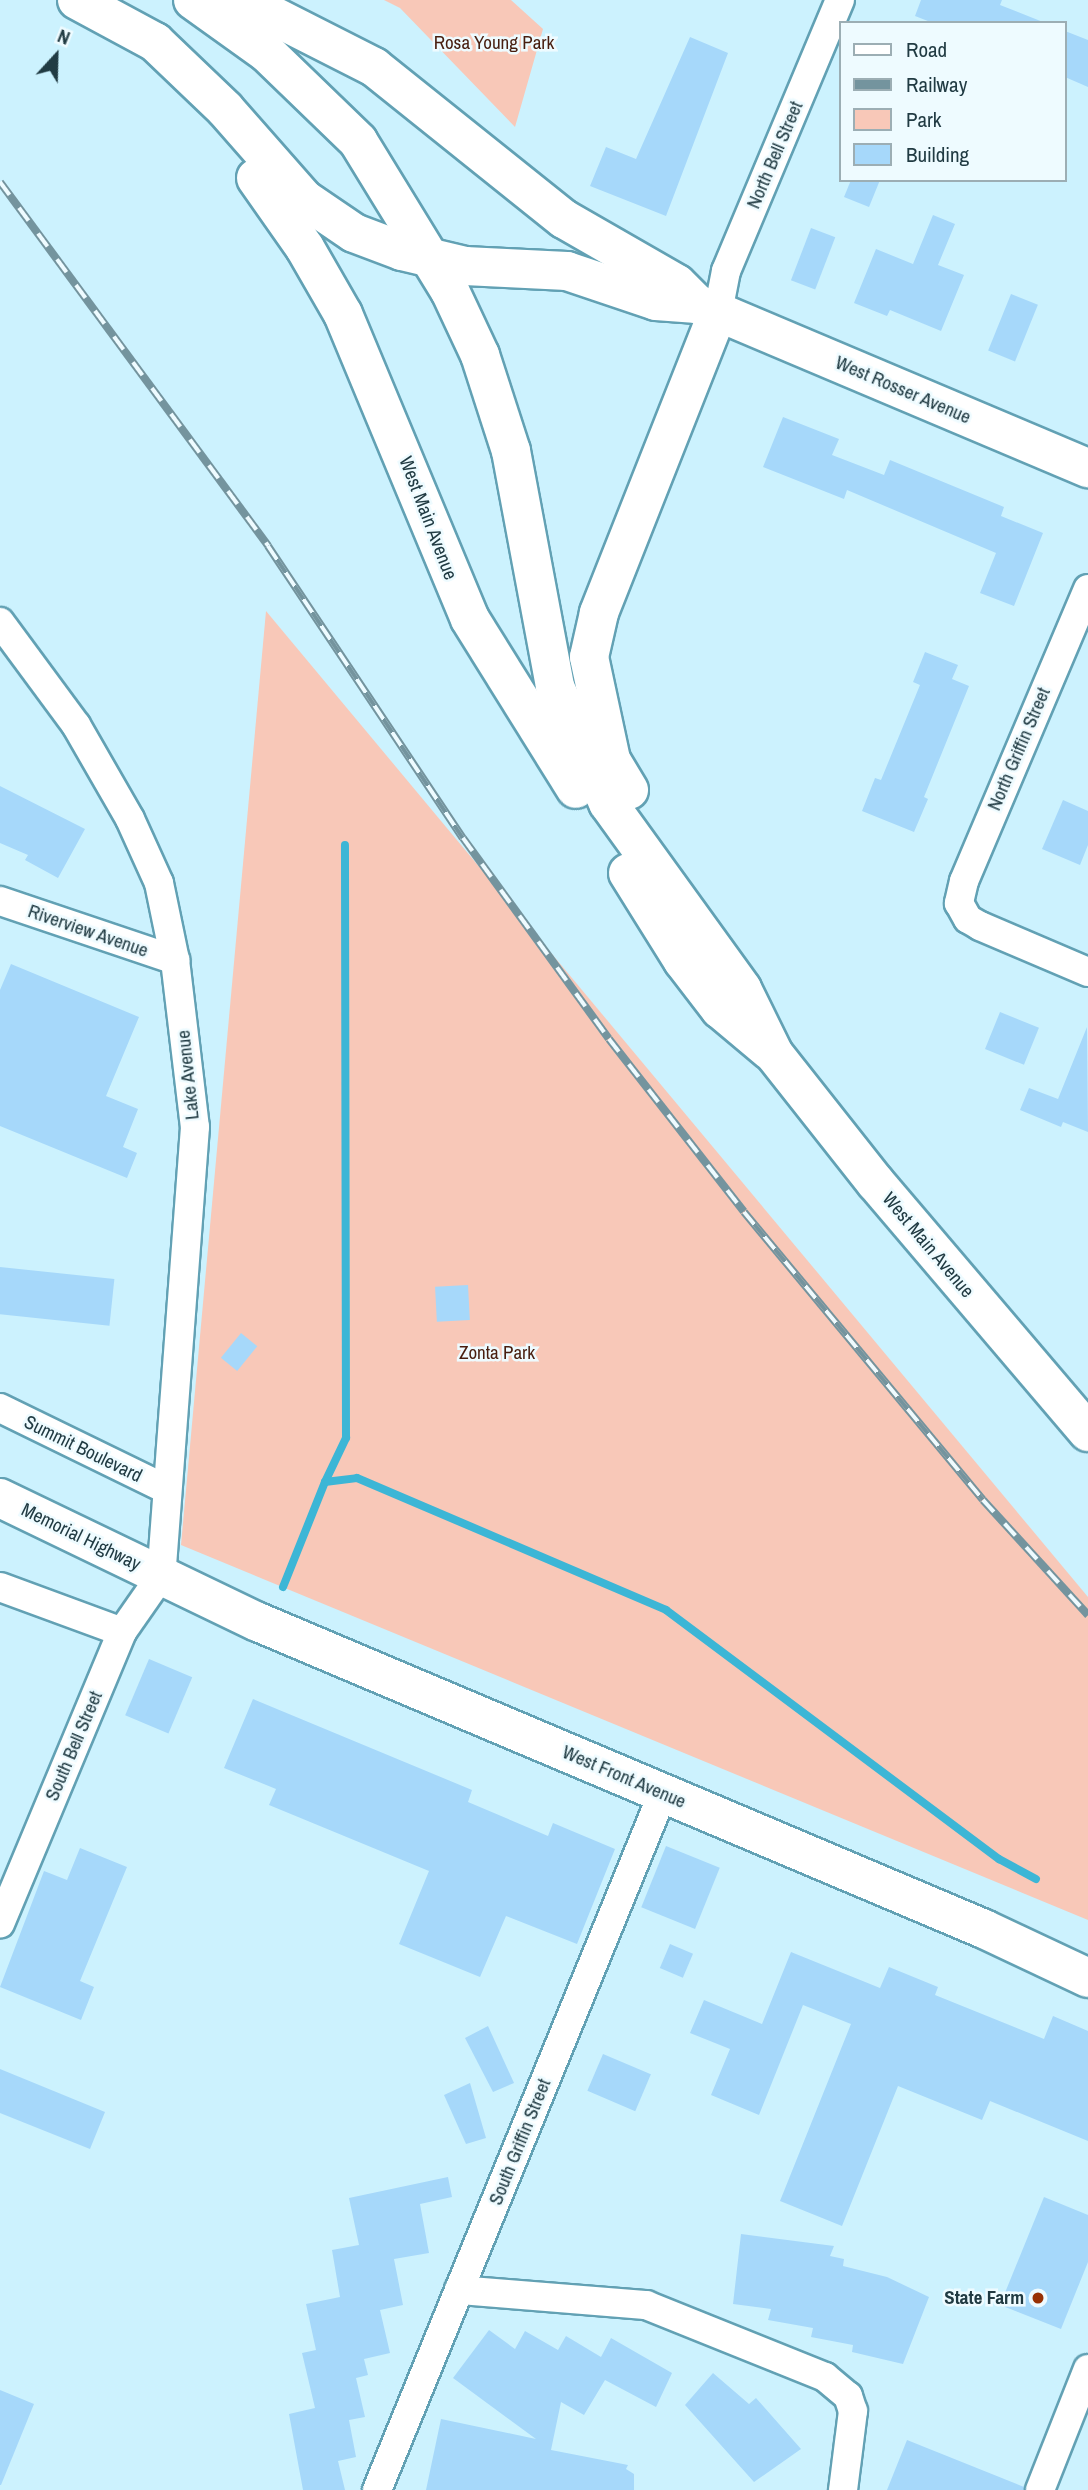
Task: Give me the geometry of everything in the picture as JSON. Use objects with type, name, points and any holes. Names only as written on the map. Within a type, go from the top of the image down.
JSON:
[{"type":"main road","name":"West Main Avenue","points":[[67,0],[130,47],[190,101],[287,221],[343,314],[470,619],[684,961],[738,1028],[774,1054]]},
{"type":"main road","points":[[77,0],[120,20],[172,56],[318,210],[374,242],[465,266],[567,271],[656,301],[707,308]]},
{"type":"main road","name":"West Main Avenue","points":[[192,0],[267,53],[324,104],[358,141],[434,259],[475,344],[505,429],[545,649],[565,715],[622,825],[757,1013],[774,1054],[876,1183],[1088,1432]]},
{"type":"main road","points":[[242,0],[374,67],[564,219],[677,284],[707,308]]},
{"type":"main road","points":[[707,308],[599,614],[590,657],[611,760],[692,899],[717,955]]},
{"type":"main road","name":"West Rosser Avenue","points":[[707,308],[1088,468]]},
{"type":"main road","name":"Memorial Highway","points":[[0,1498],[161,1576]]},
{"type":"main road","name":"West Front Avenue","points":[[161,1576],[360,1666],[985,1929],[1088,1978]]},
{"type":"street","name":"North Bell Street","points":[[707,308],[726,271],[840,0]]},
{"type":"street","name":"North Griffin Street","points":[[1088,589],[964,881],[961,911],[980,926],[1088,972]]},
{"type":"street","name":"Lake Avenue","points":[[0,622],[76,725],[130,819],[159,883],[175,960],[195,1127],[161,1576]]},
{"type":"street","name":"Riverview Avenue","points":[[0,901],[175,960]]},
{"type":"street","name":"Summit Boulevard","points":[[0,1408],[166,1489]]},
{"type":"street","name":"South Bell Street","points":[[0,1923],[122,1632],[161,1576]]},
{"type":"street","points":[[0,1587],[122,1632]]},
{"type":"street","name":"South Griffin Street","points":[[377,2490],[663,1793]]},
{"type":"street","points":[[459,2290],[646,2305],[825,2377],[843,2391],[853,2411],[843,2490]]},
{"type":"street","points":[[1040,2490],[1088,2370]]},
{"type":"green space","name":"Rosa Young Park","points":[[384,0],[511,0],[543,29],[515,127],[400,8]]},
{"type":"green space","name":"Zonta Park","points":[[266,611],[1088,1597],[1088,1920],[181,1545]]},
{"type":"building","points":[[921,0],[1002,0],[1000,5],[1040,21],[928,21],[915,16]]},
{"type":"building","points":[[1067,32],[1088,40],[1088,87],[1067,78]]},
{"type":"building","points":[[690,37],[728,53],[666,216],[590,186],[606,147],[636,159]]},
{"type":"building","points":[[850,182],[879,182],[869,207],[844,197]]},
{"type":"building","points":[[933,215],[955,224],[938,265],[964,275],[941,331],[890,310],[887,316],[854,303],[876,249],[913,264]]},
{"type":"building","points":[[811,228],[835,237],[815,290],[791,280]]},
{"type":"building","points":[[1011,294],[1038,305],[1015,361],[988,351]]},
{"type":"building","points":[[783,417],[839,439],[832,455],[884,475],[890,460],[1004,507],[1001,516],[1043,533],[1014,606],[980,593],[996,553],[847,490],[844,499],[763,467]]},
{"type":"building","points":[[925,652],[958,665],[952,679],[969,686],[924,797],[928,799],[914,832],[862,811],[875,778],[881,780],[920,685],[913,682]]},
{"type":"building","points":[[0,786],[85,829],[58,878],[25,860],[28,855],[0,843]]},
{"type":"building","points":[[1063,800],[1088,811],[1088,845],[1080,865],[1042,849]]},
{"type":"building","points":[[11,964],[139,1017],[106,1096],[138,1109],[123,1147],[137,1153],[127,1178],[0,1126],[0,990]]},
{"type":"building","points":[[1000,1012],[1039,1028],[1024,1065],[985,1049]]},
{"type":"building","points":[[1087,1027],[1088,1132],[1063,1122],[1061,1127],[1020,1110],[1029,1088],[1058,1099]]},
{"type":"building","points":[[0,1267],[114,1279],[109,1326],[0,1314]]},
{"type":"building","points":[[468,1285],[470,1320],[437,1322],[435,1287]]},
{"type":"building","points":[[241,1333],[257,1346],[237,1371],[221,1358]]},
{"type":"building","points":[[149,1659],[192,1677],[168,1734],[125,1715]]},
{"type":"building","points":[[253,1699],[472,1790],[468,1802],[548,1836],[553,1823],[615,1849],[577,1944],[506,1916],[480,1977],[399,1944],[429,1871],[269,1805],[276,1789],[224,1768]]},
{"type":"building","points":[[666,1846],[720,1868],[695,1929],[641,1907]]},
{"type":"building","points":[[80,1848],[127,1867],[80,1981],[94,1987],[81,2020],[0,1987],[44,1871],[67,1880]]},
{"type":"building","points":[[670,1944],[693,1954],[683,1978],[660,1968]]},
{"type":"building","points":[[791,1952],[880,1988],[889,1967],[938,1987],[935,1995],[1044,2039],[1053,2016],[1088,2031],[1088,2141],[990,2101],[982,2120],[898,2086],[842,2226],[780,2201],[851,2024],[803,2005],[759,2115],[711,2095],[730,2049],[690,2033],[704,2000],[762,2024]]},
{"type":"building","points":[[488,2026],[514,2083],[493,2092],[465,2038]]},
{"type":"building","points":[[603,2054],[651,2074],[635,2111],[587,2091]]},
{"type":"building","points":[[0,2069],[105,2112],[90,2149],[0,2113]]},
{"type":"building","points":[[470,2083],[486,2138],[466,2144],[444,2095]]},
{"type":"building","points":[[448,2177],[452,2197],[420,2204],[429,2253],[394,2259],[403,2305],[380,2310],[390,2353],[364,2359],[368,2375],[356,2378],[365,2417],[349,2420],[356,2457],[338,2461],[345,2490],[303,2490],[289,2414],[315,2408],[302,2353],[316,2350],[306,2304],[340,2297],[332,2250],[359,2245],[349,2198]]},
{"type":"building","points":[[1044,2197],[1088,2215],[1088,2262],[1061,2329],[1000,2305]]},
{"type":"building","points":[[741,2234],[834,2246],[830,2256],[844,2259],[843,2266],[887,2277],[929,2297],[903,2364],[852,2352],[853,2345],[811,2337],[813,2328],[768,2320],[771,2309],[733,2304]]},
{"type":"building","points":[[489,2330],[515,2349],[525,2331],[558,2350],[566,2336],[601,2357],[611,2338],[672,2373],[656,2407],[605,2380],[584,2415],[561,2402],[551,2450],[628,2465],[626,2469],[634,2474],[634,2490],[426,2490],[441,2419],[536,2439],[453,2378]]},
{"type":"building","points":[[713,2373],[749,2404],[756,2398],[801,2449],[754,2482],[685,2405]]},
{"type":"building","points":[[0,2390],[34,2404],[1,2485],[0,2485]]},
{"type":"building","points":[[907,2440],[1024,2487],[1024,2490],[887,2490]]},
{"type":"waterway","points":[[325,1482],[346,1438],[345,845]]},
{"type":"waterway","points":[[283,1587],[325,1482],[357,1478],[666,1610],[999,1859],[1036,1879]]},
{"type":"railway","points":[[0,182],[268,546],[463,838],[609,1039],[744,1212],[983,1500],[1088,1615]]},
{"type":"place","name":"State Farm","points":[[1038,2298]]}]
